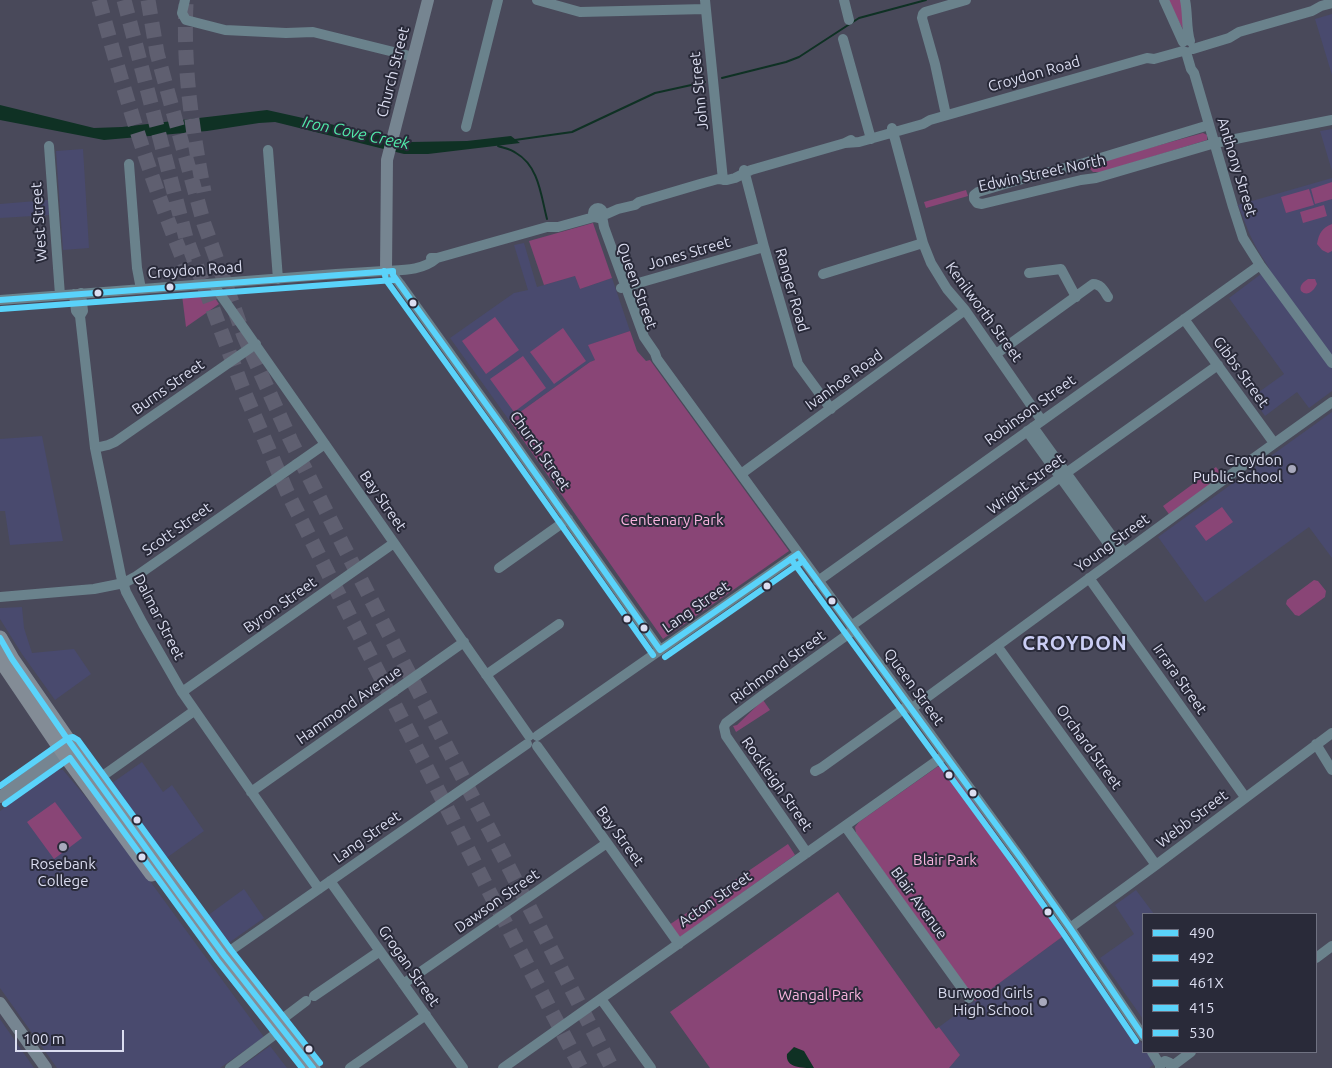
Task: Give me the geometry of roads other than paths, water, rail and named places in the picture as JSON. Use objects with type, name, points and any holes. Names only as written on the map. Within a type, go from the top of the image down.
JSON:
[{"type":"highway","points":[[0,638],[67,749],[97,780],[224,955],[300,1068]]},
{"type":"highway","points":[[0,659],[67,749],[200,940],[275,1029],[312,1068]]},
{"type":"main road","name":"Church Street","points":[[389,271],[388,160],[428,0]]},
{"type":"main road","points":[[0,797],[67,749]]},
{"type":"main road","points":[[0,1003],[46,1068]]},
{"type":"street","points":[[185,0],[182,11],[186,20],[225,30],[286,33],[313,32],[414,57]]},
{"type":"street","points":[[466,127],[498,0]]},
{"type":"street","points":[[537,0],[580,12],[705,5]]},
{"type":"street","points":[[844,0],[849,20]]},
{"type":"street","points":[[946,115],[935,64],[922,18],[925,12],[966,0]]},
{"type":"street","name":"Anthony Street","points":[[1164,0],[1195,68],[1194,73],[1243,238],[1260,265],[1332,363]]},
{"type":"street","name":"Anthony Street","points":[[1185,0],[1188,11],[1187,47]]},
{"type":"street","name":"Croydon Road","points":[[0,300],[389,271],[396,267],[429,258],[437,258],[547,227],[558,227],[721,179],[735,178],[747,171],[845,143],[858,137],[893,130],[922,118],[930,120],[1147,58],[1154,59],[1226,32],[1239,32],[1312,11],[1332,3]]},
{"type":"street","name":"John Street","points":[[705,5],[721,179]]},
{"type":"street","name":"Croydon Road","points":[[1312,11],[1332,9]]},
{"type":"street","points":[[842,40],[870,136]]},
{"type":"street","name":"Edwin Street North","points":[[1209,125],[1084,164],[978,192],[974,195],[974,199],[977,203],[982,204],[1080,180],[1096,178],[1215,142],[1332,120]]},
{"type":"street","name":"Kenilworth Street","points":[[893,130],[923,243],[931,263],[947,289],[965,310],[1042,420]]},
{"type":"street","name":"West Street","points":[[49,146],[60,296]]},
{"type":"street","points":[[268,150],[278,279]]},
{"type":"street","points":[[129,164],[137,268],[141,289]]},
{"type":"street","name":"Ranger Road","points":[[747,171],[764,247],[798,364],[830,409]]},
{"type":"street","name":"Queen Street","points":[[598,214],[623,287],[630,316],[638,336],[650,356],[657,359],[853,628],[1070,928],[1142,1035]]},
{"type":"street","points":[[823,274],[923,243]]},
{"type":"street","name":"Jones Street","points":[[623,287],[764,247]]},
{"type":"street","name":"Robinson Street","points":[[818,581],[1260,265]]},
{"type":"street","points":[[1028,273],[1061,269],[1076,297]]},
{"type":"street","name":"Church Street","points":[[389,271],[504,428],[660,650]]},
{"type":"street","name":"Bay Street","points":[[213,284],[486,675],[679,944]]},
{"type":"street","points":[[996,354],[1094,284],[1101,286],[1108,297]]},
{"type":"street","name":"Dalmar Street","points":[[78,294],[83,311],[80,316],[95,448],[121,576],[126,592],[194,711],[319,889]]},
{"type":"street","name":"Ivanhoe Road","points":[[741,474],[965,310]]},
{"type":"street","name":"Gibbs Street","points":[[1184,319],[1274,444]]},
{"type":"street","name":"Burns Street","points":[[95,448],[115,442],[256,344]]},
{"type":"street","name":"Wright Street","points":[[853,628],[1218,365]]},
{"type":"street","name":"Young Street","points":[[815,771],[997,646],[1332,402]]},
{"type":"street","points":[[1030,429],[1121,555]]},
{"type":"street","name":"Scott Street","points":[[0,598],[94,589],[124,583],[325,444]]},
{"type":"street","points":[[499,568],[568,519]]},
{"type":"street","name":"Byron Street","points":[[182,692],[394,543]]},
{"type":"street","name":"Lang Street","points":[[224,955],[798,554]]},
{"type":"street","name":"Irrara Street","points":[[1089,578],[1245,797]]},
{"type":"street","points":[[486,675],[559,624]]},
{"type":"street","name":"Richmond Street","points":[[724,731],[726,723],[853,628]]},
{"type":"street","name":"Hammond Avenue","points":[[251,792],[464,642]]},
{"type":"street","name":"Orchard Street","points":[[997,646],[1156,865]]},
{"type":"street","points":[[97,780],[194,711]]},
{"type":"street","name":"Rockleigh Street","points":[[724,731],[807,853]]},
{"type":"street","name":"Webb Street","points":[[1070,928],[1332,733]]},
{"type":"street","points":[[1316,744],[1332,770]]},
{"type":"street","name":"Acton Street","points":[[503,1068],[945,755]]},
{"type":"street","name":"Blair Avenue","points":[[845,826],[969,998]]},
{"type":"street","name":"Dawson Street","points":[[404,984],[607,842]]},
{"type":"street","name":"Grogan Street","points":[[330,881],[463,1068]]},
{"type":"street","points":[[1317,957],[1332,946]]},
{"type":"street","points":[[230,1068],[310,998],[380,951]]},
{"type":"street","points":[[601,998],[651,1068]]},
{"type":"street","points":[[350,1068],[426,1016]]},
{"type":"street","points":[[1153,1053],[1165,1066]]},
{"type":"street","points":[[1158,1053],[1165,1066]]},
{"type":"street","points":[[1165,1066],[1181,1053]]},
{"type":"street","points":[[1165,1066],[1189,1053]]},
{"type":"water","name":"Iron Cove Creek","points":[[0,105],[94,128],[122,127],[267,110],[411,142],[467,141],[511,136],[520,143],[428,154],[404,154],[275,122],[207,131],[104,140],[0,120]]},
{"type":"water","points":[[794,1047],[804,1051],[814,1068],[795,1066],[789,1062],[787,1054]]},
{"type":"waterway","name":"Iron Cove Creek","points":[[722,78],[786,62],[799,57],[859,18],[926,0]]},
{"type":"waterway","name":"Iron Cove Creek","points":[[515,140],[572,132],[655,93],[705,82]]},
{"type":"waterway","points":[[498,146],[514,152],[530,166],[541,191],[547,219]]},
{"type":"tunnel","points":[[99,0],[138,134],[185,264]]},
{"type":"tunnel","points":[[124,0],[186,238],[243,389],[287,492],[496,905],[581,1068]]},
{"type":"tunnel","points":[[148,0],[157,53],[204,224],[244,336],[291,441],[343,545],[612,1068]]},
{"type":"tunnel","points":[[186,4],[185,28],[189,98],[204,192]]},
{"type":"place","name":"Croydon Public School","points":[[1292,469]]},
{"type":"place","name":"Rosebank College","points":[[63,847]]},
{"type":"place","name":"Burwood Girls High School","points":[[1043,1002]]},
{"type":"district","name":"CROYDON","points":[[1075,643]]},
{"type":"park label","name":"Centenary Park","points":[[672,520]]},
{"type":"park label","name":"Blair Park","points":[[945,860]]},
{"type":"park label","name":"Wangal Park","points":[[820,995]]}]
